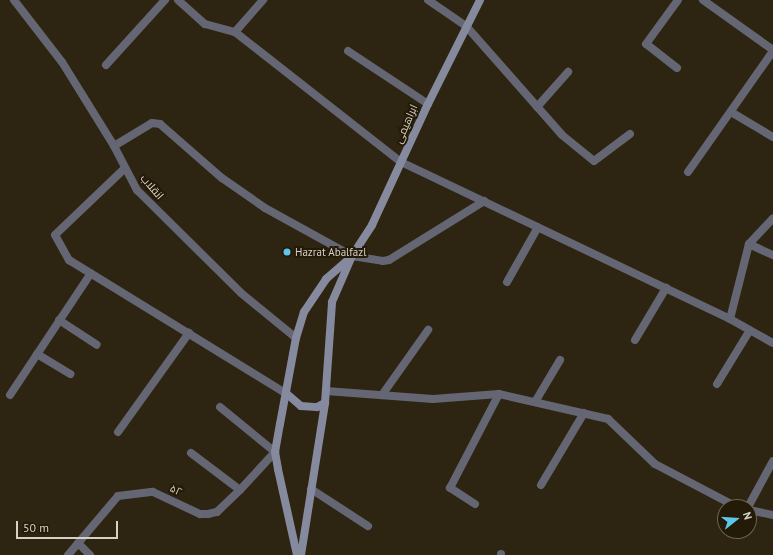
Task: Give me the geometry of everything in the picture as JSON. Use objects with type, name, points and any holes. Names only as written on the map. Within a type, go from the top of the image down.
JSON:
[{"type":"main road","name":"ابراهیمی","points":[[352,256],[372,225],[428,104],[480,0]]},
{"type":"main road","points":[[297,555],[276,452],[288,394],[296,338],[304,312],[314,295],[326,279],[352,256]]},
{"type":"main road","points":[[301,555],[325,403],[330,308],[352,256]]},
{"type":"main road","points":[[288,394],[293,401],[309,407],[325,403]]},
{"type":"street","name":"انقلاب","points":[[14,0],[62,62],[114,146],[124,169],[137,190],[212,265],[296,338]]},
{"type":"street","points":[[106,65],[165,0]]},
{"type":"street","points":[[178,0],[205,24],[235,32],[401,162],[730,319],[773,343]]},
{"type":"street","points":[[235,32],[263,0]]},
{"type":"street","points":[[428,0],[466,26],[562,135],[594,161],[630,134]]},
{"type":"street","points":[[677,68],[646,44],[678,0]]},
{"type":"street","points":[[688,172],[773,50],[703,0]]},
{"type":"street","points":[[348,51],[428,104]]},
{"type":"street","points":[[537,107],[568,72]]},
{"type":"street","points":[[731,112],[773,137]]},
{"type":"street","points":[[114,146],[152,123],[160,124],[222,178],[259,204],[352,256],[389,260],[484,201]]},
{"type":"street","points":[[124,169],[55,235],[69,260],[288,394]]},
{"type":"street","points":[[730,319],[749,244],[773,218]]},
{"type":"street","points":[[507,282],[538,227]]},
{"type":"street","points":[[749,244],[773,255]]},
{"type":"street","points":[[10,395],[91,273]]},
{"type":"street","points":[[635,340],[666,288]]},
{"type":"street","points":[[59,320],[97,345]]},
{"type":"street","points":[[382,395],[428,330]]},
{"type":"street","points":[[717,384],[750,330]]},
{"type":"street","points":[[118,432],[189,333]]},
{"type":"street","points":[[37,354],[70,374]]},
{"type":"street","points":[[535,402],[560,360]]},
{"type":"street","points":[[326,392],[433,399],[499,394],[608,419],[655,464],[722,499]]},
{"type":"street","points":[[475,504],[450,488],[499,394]]},
{"type":"street","points":[[220,407],[276,452]]},
{"type":"street","points":[[541,485],[584,413]]},
{"type":"street","name":"۵۲","points":[[68,555],[118,496],[153,492],[200,514],[217,512],[276,452]]},
{"type":"street","points":[[191,454],[240,490]]},
{"type":"street","points":[[752,499],[773,461]]},
{"type":"street","points":[[311,489],[368,526]]},
{"type":"street","points":[[757,512],[773,515]]},
{"type":"street","points":[[78,543],[90,555]]},
{"type":"place","name":"Hazrat Abalfazl","points":[[287,252]]}]
